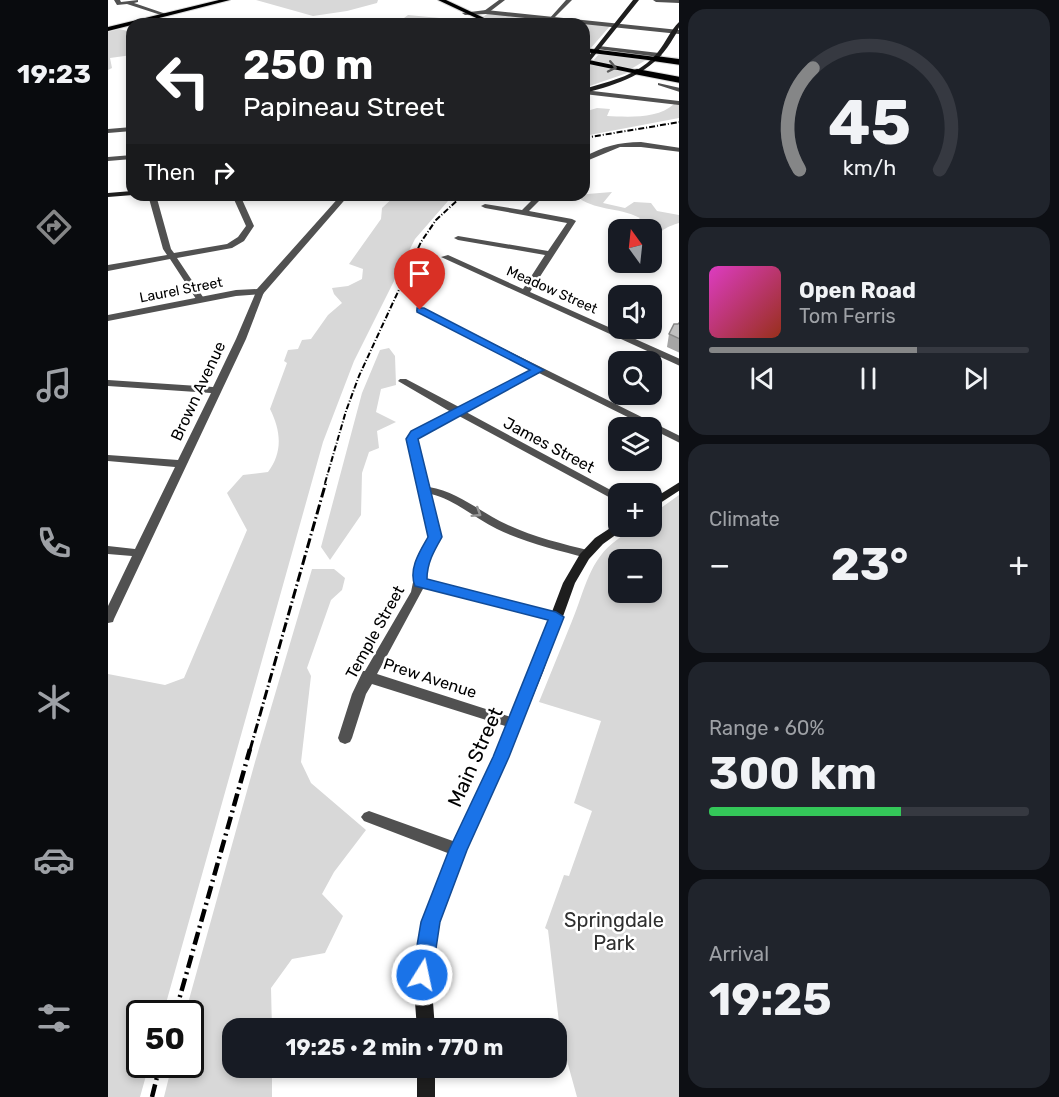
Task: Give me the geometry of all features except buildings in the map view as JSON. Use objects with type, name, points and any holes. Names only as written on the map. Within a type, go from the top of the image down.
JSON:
[{"type":"highway","points":[[658,57],[679,62]]},
{"type":"highway","points":[[637,72],[679,80]]},
{"type":"main road","points":[[154,18],[227,0]]},
{"type":"main road","points":[[441,0],[477,18]]},
{"type":"main road","points":[[590,57],[636,0]]},
{"type":"main road","points":[[470,14],[480,18]]},
{"type":"main road","points":[[108,29],[126,25]]},
{"type":"main road","points":[[590,90],[637,72],[658,57],[677,31]]},
{"type":"main road","points":[[590,50],[658,57]]},
{"type":"main road","points":[[590,64],[637,72]]},
{"type":"main road","points":[[108,195],[126,194]]},
{"type":"main road","points":[[662,498],[679,486]]},
{"type":"main road","name":"Main Street","points":[[425,1018],[422,975],[431,922],[458,850],[515,724],[569,583],[587,554],[598,541],[608,535]]},
{"type":"main road","points":[[426,1078],[426,1097]]},
{"type":"street","points":[[129,3],[140,0]]},
{"type":"street","points":[[486,12],[502,0]]},
{"type":"street","points":[[470,14],[486,12],[551,18],[569,0]]},
{"type":"street","points":[[656,0],[679,2]]},
{"type":"street","points":[[117,2],[129,3],[166,15]]},
{"type":"street","points":[[590,22],[677,31]]},
{"type":"street","points":[[660,84],[679,90]]},
{"type":"street","points":[[590,93],[679,103]]},
{"type":"street","points":[[108,131],[126,130]]},
{"type":"street","points":[[590,157],[609,146],[623,143],[679,150]]},
{"type":"street","points":[[108,159],[126,158]]},
{"type":"street","points":[[154,201],[167,249],[201,300]]},
{"type":"street","points":[[108,268],[232,244],[249,229],[238,201]]},
{"type":"street","name":"Brown Avenue","points":[[108,619],[241,339],[260,292],[340,201]]},
{"type":"street","points":[[524,212],[535,201]]},
{"type":"street","points":[[485,206],[572,220],[525,293]]},
{"type":"street","points":[[458,238],[552,254]]},
{"type":"street","name":"Meadow Street","points":[[445,257],[679,363]]},
{"type":"street","name":"Laurel Street","points":[[108,318],[236,293],[260,292]]},
{"type":"street","points":[[420,310],[679,440]]},
{"type":"street","name":"Temple Street","points":[[345,738],[359,694],[368,675],[417,592],[425,554],[435,537],[412,439],[416,434],[538,370]]},
{"type":"street","name":"James Street","points":[[403,381],[608,494]]},
{"type":"street","points":[[108,383],[216,390]]},
{"type":"street","points":[[108,458],[182,464]]},
{"type":"street","points":[[424,490],[437,491],[457,500],[494,523],[520,535],[587,554]]},
{"type":"street","points":[[108,550],[139,553]]},
{"type":"street","points":[[420,582],[556,617]]},
{"type":"street","name":"Prew Avenue","points":[[368,675],[376,680],[515,724]]},
{"type":"street","points":[[369,817],[458,850]]},
{"type":"green space","points":[[256,0],[378,0],[377,3],[347,11],[313,16]]},
{"type":"green space","points":[[487,14],[497,14],[535,18],[485,18],[483,17]]},
{"type":"green space","points":[[408,15],[440,18],[404,18]]},
{"type":"green space","points":[[590,24],[610,26],[590,49]]},
{"type":"green space","points":[[119,29],[126,31],[126,56],[110,58],[112,68],[108,70],[108,32]]},
{"type":"green space","points":[[598,55],[646,60],[631,69],[593,61]]},
{"type":"green space","points":[[590,64],[630,72],[590,86]]},
{"type":"green space","points":[[674,104],[679,105],[679,118],[590,135],[590,110],[610,109],[607,116],[624,117],[651,115]]},
{"type":"green space","points":[[612,192],[603,203],[625,208],[634,202],[651,203],[657,211],[679,215],[679,223],[662,231],[662,219],[639,219],[631,214],[598,207],[585,201],[590,201],[590,194]]},
{"type":"green space","points":[[390,201],[448,201],[415,239],[354,361],[323,442],[167,1000],[126,1000],[126,1078],[145,1078],[140,1097],[108,1097],[108,674],[165,685],[184,678],[247,530],[227,493],[243,475],[268,472],[276,457],[278,433],[270,409],[287,363],[284,361],[288,350],[298,349],[302,340],[311,339],[328,315],[342,303],[332,288],[348,286],[362,279],[363,269],[349,264],[381,219],[382,208]]},
{"type":"green space","points":[[389,348],[395,356],[396,385],[381,389],[376,412],[396,422],[377,431],[379,448],[369,452],[362,473],[361,515],[330,560],[321,547],[362,393],[380,350]]},
{"type":"green space","name":"Springdale Park","points":[[679,495],[679,1097],[577,1097],[567,1061],[567,1018],[558,1018],[548,930],[545,928],[564,875],[569,876],[592,811],[574,803],[601,721],[539,702],[594,566],[608,547],[621,537],[662,537],[662,507]]},
{"type":"green space","points":[[312,569],[334,569],[345,578],[342,590],[331,600],[307,668],[311,676],[301,762],[311,783],[366,830],[334,872],[322,894],[343,916],[325,953],[292,959],[271,988],[272,1018],[222,1018],[222,1078],[272,1078],[272,1097],[164,1097],[169,1078],[204,1078],[204,1000],[189,1000]]},
{"type":"railway","points":[[590,137],[679,122]]},
{"type":"railway","points":[[325,483],[359,376],[421,242],[436,220],[457,201]]},
{"type":"railway","points":[[250,750],[326,482]]},
{"type":"railway","points":[[179,1000],[250,749]]},
{"type":"railway","points":[[152,1097],[157,1078]]},
{"type":"route","points":[[420,310],[538,370],[416,434],[412,439],[435,537],[425,554],[420,571],[420,582],[556,617],[536,672],[501,757],[458,850],[431,922],[422,975]]}]
